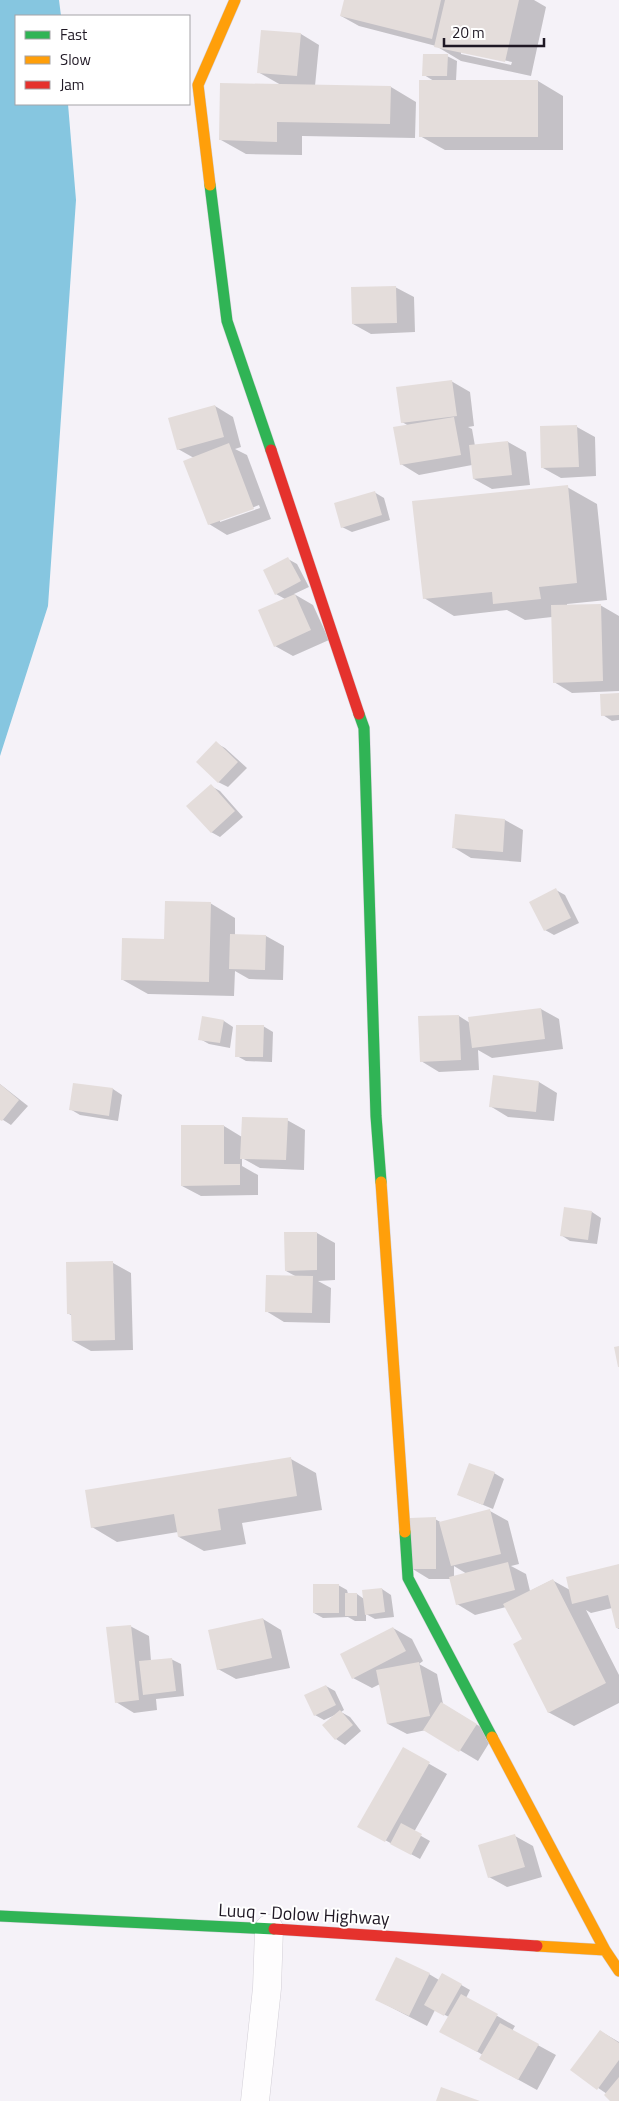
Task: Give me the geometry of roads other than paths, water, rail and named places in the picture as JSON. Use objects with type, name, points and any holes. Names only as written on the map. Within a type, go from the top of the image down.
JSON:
[{"type":"street","points":[[235,0],[198,85],[227,321],[364,728],[376,1116],[408,1578],[605,1950],[619,1971]]},
{"type":"street","name":"Luuq - Dolow Highway","points":[[0,1916],[269,1929],[605,1950]]},
{"type":"street","points":[[256,2101],[267,1988],[269,1929]]},
{"type":"water","points":[[0,0],[59,0],[61,15],[15,15],[15,105],[68,105],[76,200],[48,606],[0,756]]}]
